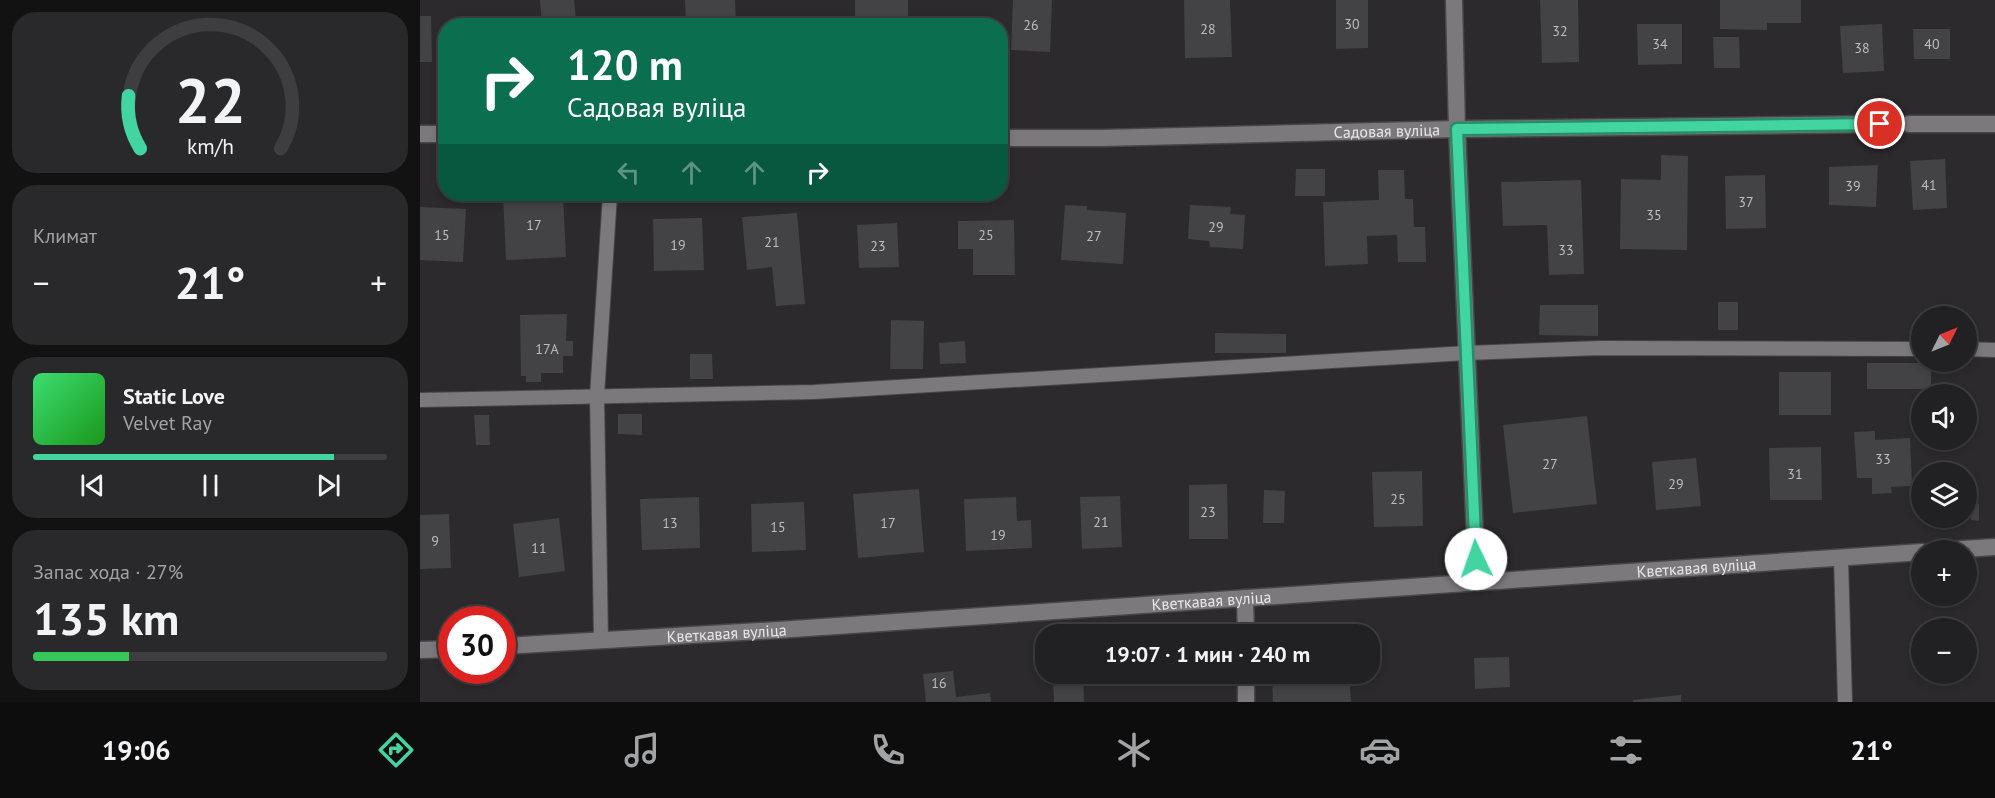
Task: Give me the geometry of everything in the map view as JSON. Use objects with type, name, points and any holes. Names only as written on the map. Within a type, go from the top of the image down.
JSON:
[{"type":"street","points":[[1454,0],[1457,129],[1477,582]]},
{"type":"street","name":"Садовая вуліца","points":[[1008,138],[1880,124]]},
{"type":"street","points":[[1909,124],[1995,124]]},
{"type":"street","points":[[420,134],[438,134]]},
{"type":"street","points":[[1977,548],[1995,547]]},
{"type":"street","name":"Кветкавая вуліца","points":[[516,645],[778,630],[1911,553]]},
{"type":"street","points":[[1245,598],[1246,624]]},
{"type":"street","points":[[420,650],[438,649]]},
{"type":"street","points":[[1246,684],[1246,702]]},
{"type":"lane","points":[[601,639],[597,396],[610,201]]},
{"type":"lane","points":[[420,400],[814,392],[1467,353],[1600,348],[1911,349]]},
{"type":"lane","points":[[1977,350],[1995,350]]},
{"type":"lane","points":[[1841,558],[1845,702]]},
{"type":"building","points":[[540,0],[574,0],[576,18],[542,18]]},
{"type":"building","points":[[685,0],[735,0],[736,18],[686,18]]},
{"type":"building","points":[[855,0],[908,0],[908,18],[855,18]]},
{"type":"building","points":[[1013,0],[1052,0],[1050,52],[1011,50]]},
{"type":"building","points":[[1184,0],[1230,0],[1232,57],[1185,58]]},
{"type":"building","points":[[1336,0],[1368,0],[1368,48],[1336,49]]},
{"type":"building","points":[[1540,0],[1578,0],[1579,62],[1542,63]]},
{"type":"building","points":[[1720,0],[1801,0],[1801,23],[1767,23],[1767,30],[1720,29]]},
{"type":"building","points":[[420,16],[431,16],[432,62],[420,62]]},
{"type":"building","points":[[1637,24],[1682,24],[1682,64],[1638,65]]},
{"type":"building","points":[[1882,24],[1884,71],[1843,73],[1840,26]]},
{"type":"building","points":[[1913,29],[1950,29],[1950,59],[1914,59]]},
{"type":"building","points":[[1713,37],[1739,37],[1740,68],[1714,68]]},
{"type":"building","points":[[1661,155],[1688,156],[1687,250],[1620,249],[1621,179],[1661,180]]},
{"type":"building","points":[[1945,159],[1947,208],[1913,210],[1910,161]]},
{"type":"building","points":[[1878,165],[1876,207],[1829,205],[1829,167]]},
{"type":"building","points":[[1296,169],[1325,169],[1325,196],[1295,196]]},
{"type":"building","points":[[1378,170],[1404,170],[1405,199],[1413,199],[1414,227],[1425,227],[1426,262],[1398,262],[1397,235],[1367,236],[1368,264],[1325,266],[1323,202],[1379,200]]},
{"type":"building","points":[[1765,175],[1766,228],[1726,229],[1725,176]]},
{"type":"building","points":[[1581,180],[1584,274],[1549,275],[1547,225],[1503,226],[1501,182]]},
{"type":"building","points":[[503,201],[563,201],[566,257],[506,260]]},
{"type":"building","points":[[1065,205],[1087,206],[1087,210],[1126,213],[1123,264],[1061,260]]},
{"type":"building","points":[[1190,205],[1231,207],[1230,214],[1245,215],[1243,249],[1210,247],[1209,241],[1188,239]]},
{"type":"building","points":[[420,207],[466,209],[463,262],[420,260]]},
{"type":"building","points":[[797,213],[805,304],[776,306],[772,267],[747,270],[742,217]]},
{"type":"building","points":[[702,218],[704,270],[654,271],[653,219]]},
{"type":"building","points":[[1014,220],[1015,275],[973,275],[973,249],[958,249],[958,221]]},
{"type":"building","points":[[897,223],[899,267],[859,268],[857,225]]},
{"type":"building","points":[[1718,302],[1738,302],[1738,330],[1718,330]]},
{"type":"building","points":[[1540,305],[1598,305],[1598,336],[1539,335]]},
{"type":"building","points":[[567,314],[566,341],[573,341],[573,356],[563,356],[563,373],[541,373],[541,382],[526,382],[526,376],[521,376],[520,315]]},
{"type":"building","points":[[891,320],[924,321],[923,369],[890,369]]},
{"type":"building","points":[[1215,333],[1286,334],[1286,353],[1215,353]]},
{"type":"building","points":[[965,341],[966,363],[940,364],[939,343]]},
{"type":"building","points":[[690,354],[712,354],[713,379],[690,379]]},
{"type":"building","points":[[1867,363],[1911,363],[1911,372],[1931,372],[1931,384],[1911,384],[1911,389],[1867,389]]},
{"type":"building","points":[[1779,372],[1831,372],[1831,415],[1779,415]]},
{"type":"building","points":[[618,414],[642,414],[642,435],[618,434]]},
{"type":"building","points":[[474,415],[489,415],[490,445],[476,445]]},
{"type":"building","points":[[1587,416],[1597,504],[1513,513],[1503,425]]},
{"type":"building","points":[[1875,431],[1875,440],[1910,438],[1911,486],[1891,487],[1892,493],[1872,494],[1872,478],[1857,478],[1854,432]]},
{"type":"building","points":[[1821,447],[1822,500],[1770,500],[1769,448]]},
{"type":"building","points":[[1696,458],[1701,506],[1656,510],[1652,462]]},
{"type":"building","points":[[1422,471],[1423,526],[1374,527],[1372,472]]},
{"type":"building","points":[[1227,484],[1228,539],[1189,539],[1189,485]]},
{"type":"building","points":[[919,489],[924,552],[858,558],[853,494]]},
{"type":"building","points":[[1264,490],[1285,491],[1284,523],[1263,523]]},
{"type":"building","points":[[1120,496],[1122,547],[1082,549],[1080,497]]},
{"type":"building","points":[[699,497],[700,548],[642,550],[640,499]]},
{"type":"building","points":[[1016,497],[1017,521],[1031,520],[1032,548],[966,551],[964,499]]},
{"type":"building","points":[[804,502],[806,550],[752,552],[751,504]]},
{"type":"building","points":[[1977,504],[1979,504],[1979,521],[1977,521]]},
{"type":"building","points":[[449,514],[451,568],[420,569],[420,515]]},
{"type":"building","points":[[559,518],[565,571],[519,577],[513,524]]},
{"type":"building","points":[[1509,657],[1510,687],[1475,689],[1474,658]]},
{"type":"building","points":[[953,671],[956,697],[990,693],[991,702],[926,702],[923,674]]},
{"type":"building","points":[[1053,684],[1083,684],[1084,702],[1054,702]]},
{"type":"building","points":[[1272,684],[1350,684],[1351,702],[1273,702]]},
{"type":"building","points":[[1681,695],[1681,702],[1633,702],[1633,700]]},
{"type":"route","points":[[1476,559],[1457,129],[1880,124]]}]
